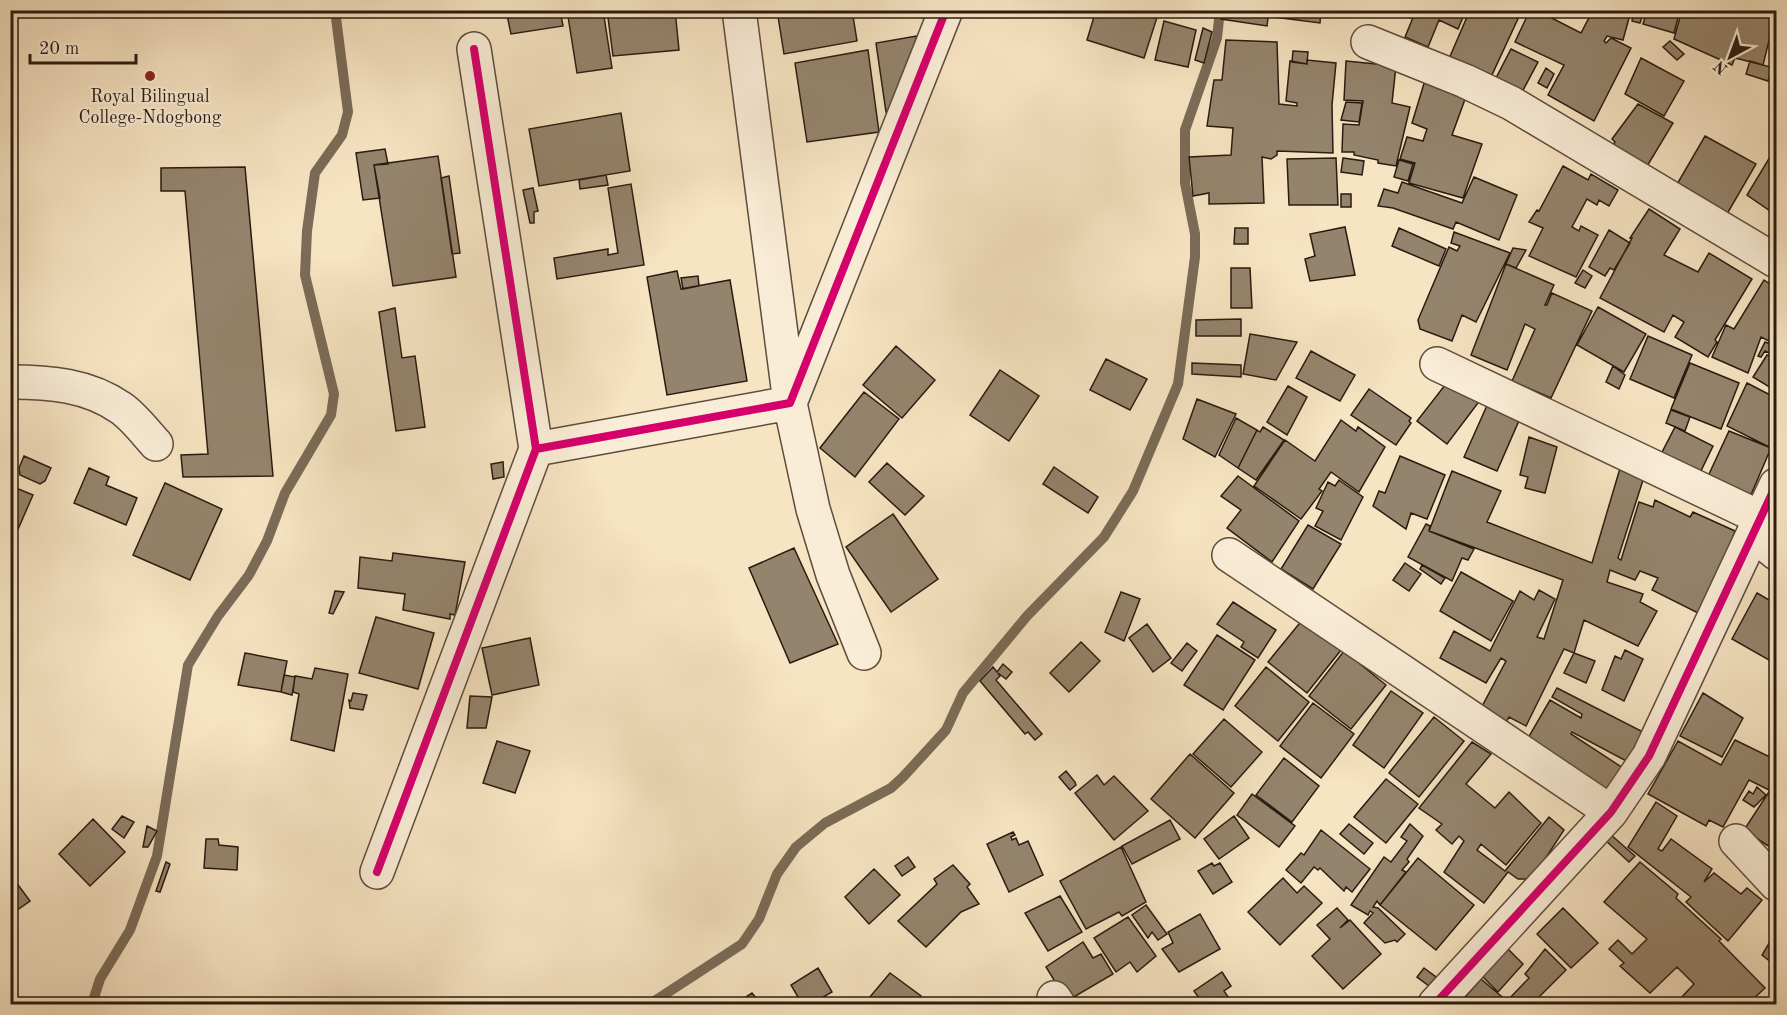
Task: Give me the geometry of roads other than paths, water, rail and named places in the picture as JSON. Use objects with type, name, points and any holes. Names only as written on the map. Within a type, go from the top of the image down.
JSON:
[{"type":"street","points":[[739,10],[790,403],[813,509],[833,575],[864,653]]},
{"type":"street","points":[[790,403],[946,10]]},
{"type":"street","points":[[1368,42],[1465,81],[1511,103],[1776,261]]},
{"type":"street","points":[[377,872],[536,449],[474,49]]},
{"type":"street","points":[[1437,363],[1764,535]]},
{"type":"street","points":[[10,382],[47,382],[92,391],[122,409],[156,444]]},
{"type":"street","points":[[536,449],[790,403]]},
{"type":"street","points":[[1435,1005],[1611,812],[1649,756],[1764,535],[1776,485]]},
{"type":"street","points":[[1229,555],[1611,812]]},
{"type":"street","points":[[1736,841],[1776,884]]},
{"type":"waterway","points":[[92,1004],[100,979],[130,930],[157,856],[188,665],[218,616],[249,575],[267,541],[285,493],[331,415],[334,394],[305,275],[307,231],[315,173],[342,135],[348,112],[335,10]]},
{"type":"waterway","points":[[650,1004],[742,944],[759,919],[777,874],[796,847],[825,823],[891,788],[903,777],[946,730],[963,693],[1027,616],[1104,537],[1133,491],[1178,384],[1195,257],[1195,234],[1185,183],[1185,130],[1217,38],[1220,10]]},
{"type":"place","name":"Royal Bilingual College-Ndogbong","points":[[150,76]]}]
